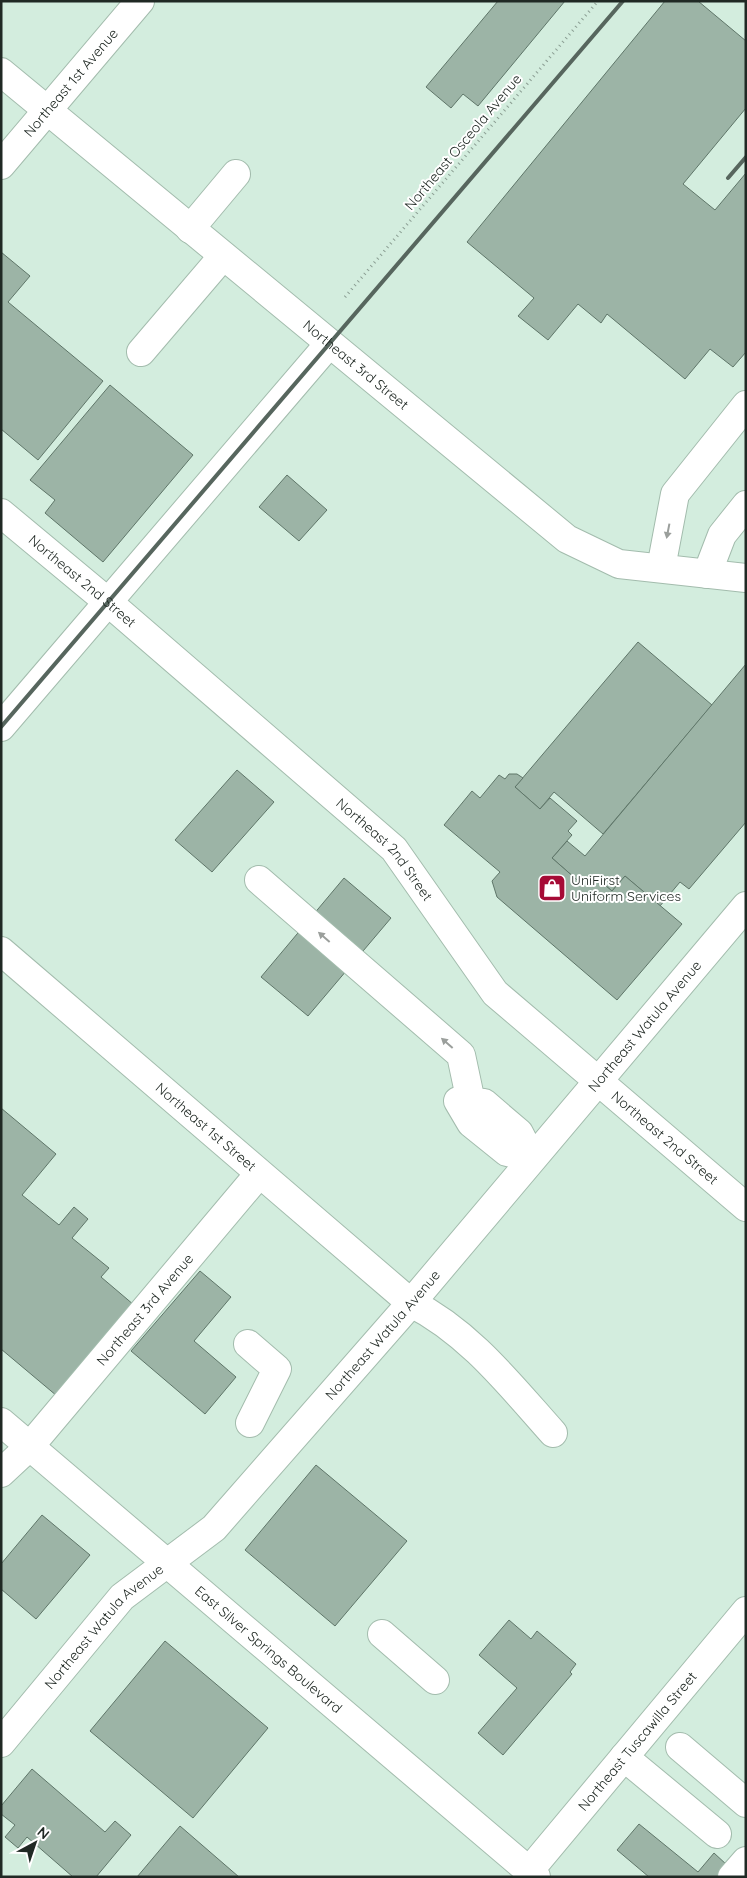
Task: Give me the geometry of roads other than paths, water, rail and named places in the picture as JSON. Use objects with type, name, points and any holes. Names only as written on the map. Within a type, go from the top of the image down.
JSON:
[{"type":"street","name":"Northeast 1st Avenue","points":[[1,165],[140,1]]},
{"type":"street","name":"Northeast 3rd Street","points":[[1,72],[567,539],[619,564],[746,578]]},
{"type":"street","points":[[190,229],[236,174]]},
{"type":"street","points":[[141,352],[222,256]]},
{"type":"street","points":[[1,727],[329,344]]},
{"type":"street","points":[[660,568],[675,494],[746,405]]},
{"type":"street","name":"Northeast 2nd Street","points":[[1,513],[108,602],[394,849],[495,993],[746,1207]]},
{"type":"street","points":[[707,574],[722,535],[738,514]]},
{"type":"street","points":[[259,880],[461,1056],[471,1102],[484,1103],[519,1133],[532,1158]]},
{"type":"street","name":"Northeast Watula Avenue","points":[[1,1743],[122,1597],[169,1564],[214,1528],[411,1303],[597,1079],[746,906]]},
{"type":"street","name":"Northeast 1st Street","points":[[1,951],[411,1303],[431,1313],[487,1359],[552,1433]]},
{"type":"street","name":"Northeast 3rd Avenue","points":[[1,1473],[30,1446],[259,1174]]},
{"type":"street","points":[[248,1344],[277,1369],[250,1423]]},
{"type":"street","name":"East Silver Springs Boulevard","points":[[1,1422],[532,1874]]},
{"type":"street","name":"Northeast Tuscawilla Street","points":[[532,1874],[624,1757],[746,1611]]},
{"type":"street","points":[[382,1634],[435,1680]]},
{"type":"street","points":[[680,1748],[746,1803]]},
{"type":"street","points":[[624,1757],[717,1834]]},
{"type":"street","points":[[732,1877],[746,1861]]},
{"type":"railway","points":[[1,727],[623,1]]},
{"type":"railway","points":[[728,178],[746,157]]},
{"type":"place","name":"UniFirst Uniform Services","points":[[552,888]]}]
